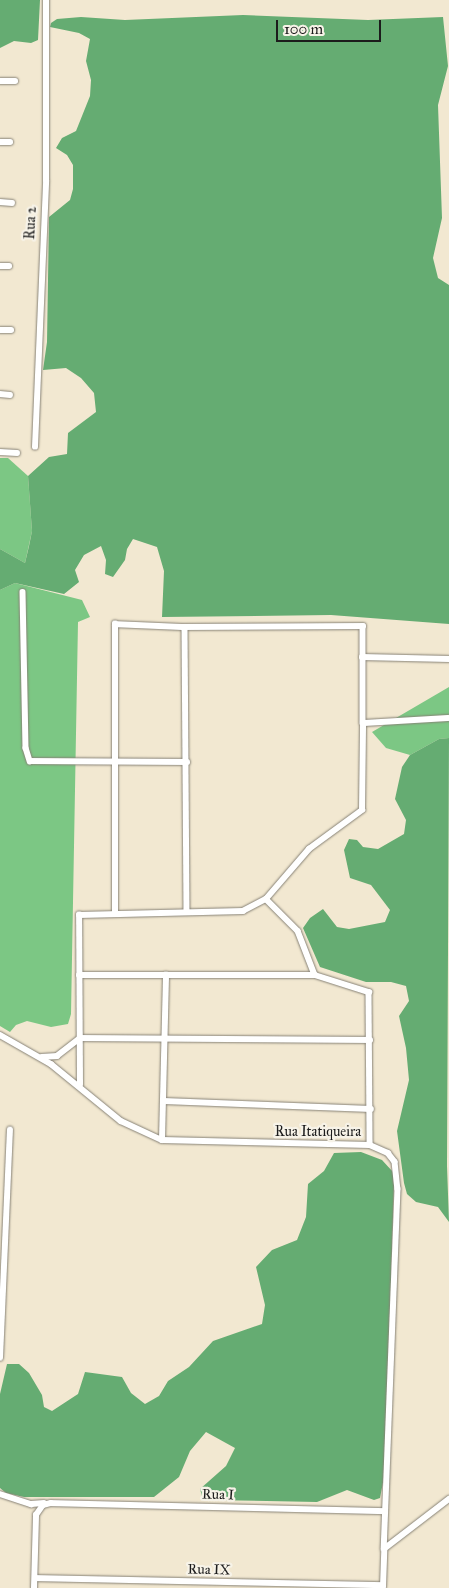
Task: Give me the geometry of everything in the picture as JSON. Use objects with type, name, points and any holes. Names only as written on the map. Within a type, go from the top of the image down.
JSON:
[{"type":"street","name":"Rua 2","points":[[35,447],[46,181],[46,0]]},
{"type":"street","points":[[0,81],[15,81]]},
{"type":"street","points":[[0,142],[10,142]]},
{"type":"street","points":[[0,202],[12,203]]},
{"type":"street","points":[[0,266],[9,266]]},
{"type":"street","points":[[0,330],[10,330]]},
{"type":"street","points":[[0,394],[10,395]]},
{"type":"street","points":[[0,452],[17,452]]},
{"type":"street","points":[[23,592],[28,757],[35,763],[115,760],[187,762]]},
{"type":"street","points":[[80,1085],[79,915],[243,911],[266,899],[309,850],[362,810],[363,626],[185,627],[115,624],[115,914]]},
{"type":"street","points":[[185,627],[187,912]]},
{"type":"street","points":[[362,657],[449,659]]},
{"type":"street","points":[[363,723],[449,718]]},
{"type":"street","points":[[266,899],[298,931],[315,975]]},
{"type":"street","points":[[80,975],[315,975],[369,992],[370,1145]]},
{"type":"street","points":[[162,1140],[166,975]]},
{"type":"street","name":"Rua Itatiqueira","points":[[0,1035],[28,1050],[80,1085],[121,1120],[162,1140],[370,1145],[388,1153],[399,1174],[383,1587]]},
{"type":"street","points":[[28,1050],[38,1056],[57,1056],[80,1038],[370,1040]]},
{"type":"street","points":[[164,1101],[370,1109]]},
{"type":"street","points":[[0,1358],[10,1130]]},
{"type":"street","name":"Rua I","points":[[0,1494],[32,1504],[385,1511]]},
{"type":"street","points":[[384,1549],[449,1499]]},
{"type":"street","points":[[36,1515],[43,1505],[51,1503]]},
{"type":"street","points":[[32,1504],[36,1515],[34,1588]]},
{"type":"street","name":"Rua IX","points":[[35,1578],[155,1585],[383,1587]]},
{"type":"green space","points":[[0,0],[40,0],[38,40],[31,43],[14,41],[0,48]]},
{"type":"green space","points":[[243,15],[368,20],[443,17],[448,66],[438,105],[442,218],[433,258],[438,278],[449,285],[449,624],[331,615],[162,617],[164,571],[157,547],[133,539],[127,549],[125,560],[113,577],[105,574],[106,560],[101,546],[84,555],[75,570],[79,582],[64,594],[15,583],[0,590],[0,549],[25,563],[32,531],[28,476],[49,457],[67,454],[68,433],[96,412],[94,393],[81,378],[66,368],[43,370],[47,342],[49,217],[70,200],[73,189],[73,165],[67,155],[56,148],[62,138],[76,131],[90,96],[91,80],[86,61],[90,39],[79,33],[50,27],[51,23],[57,19],[81,17],[125,20]]},
{"type":"green space","points":[[0,458],[8,458],[28,476],[32,531],[25,563],[0,549]]},
{"type":"green space","points":[[15,583],[82,600],[90,617],[78,622],[71,1014],[68,1024],[51,1027],[27,1021],[16,1025],[10,1032],[0,1026],[0,590]]},
{"type":"green space","points":[[449,687],[449,738],[439,739],[410,755],[386,748],[372,732]]},
{"type":"green space","points":[[449,738],[447,1166],[449,1222],[438,1207],[416,1202],[407,1194],[404,1183],[397,1131],[409,1080],[406,1048],[399,1016],[409,1001],[406,986],[391,982],[366,982],[320,967],[303,928],[310,918],[323,909],[337,927],[349,929],[385,922],[390,910],[371,885],[350,878],[344,850],[349,839],[357,840],[363,847],[378,849],[404,834],[406,820],[395,799],[402,767],[410,755],[439,739]]},
{"type":"green space","points":[[361,1152],[382,1160],[393,1172],[394,1185],[385,1472],[380,1498],[374,1500],[347,1490],[317,1502],[209,1500],[202,1496],[200,1489],[226,1466],[235,1448],[206,1432],[190,1451],[179,1477],[154,1497],[24,1497],[6,1493],[0,1488],[0,1394],[7,1364],[19,1364],[29,1373],[42,1395],[44,1407],[52,1411],[78,1394],[85,1372],[122,1377],[131,1393],[145,1404],[159,1396],[168,1381],[189,1367],[213,1341],[262,1324],[265,1305],[256,1267],[272,1250],[297,1240],[306,1217],[308,1184],[324,1171],[334,1153]]}]
